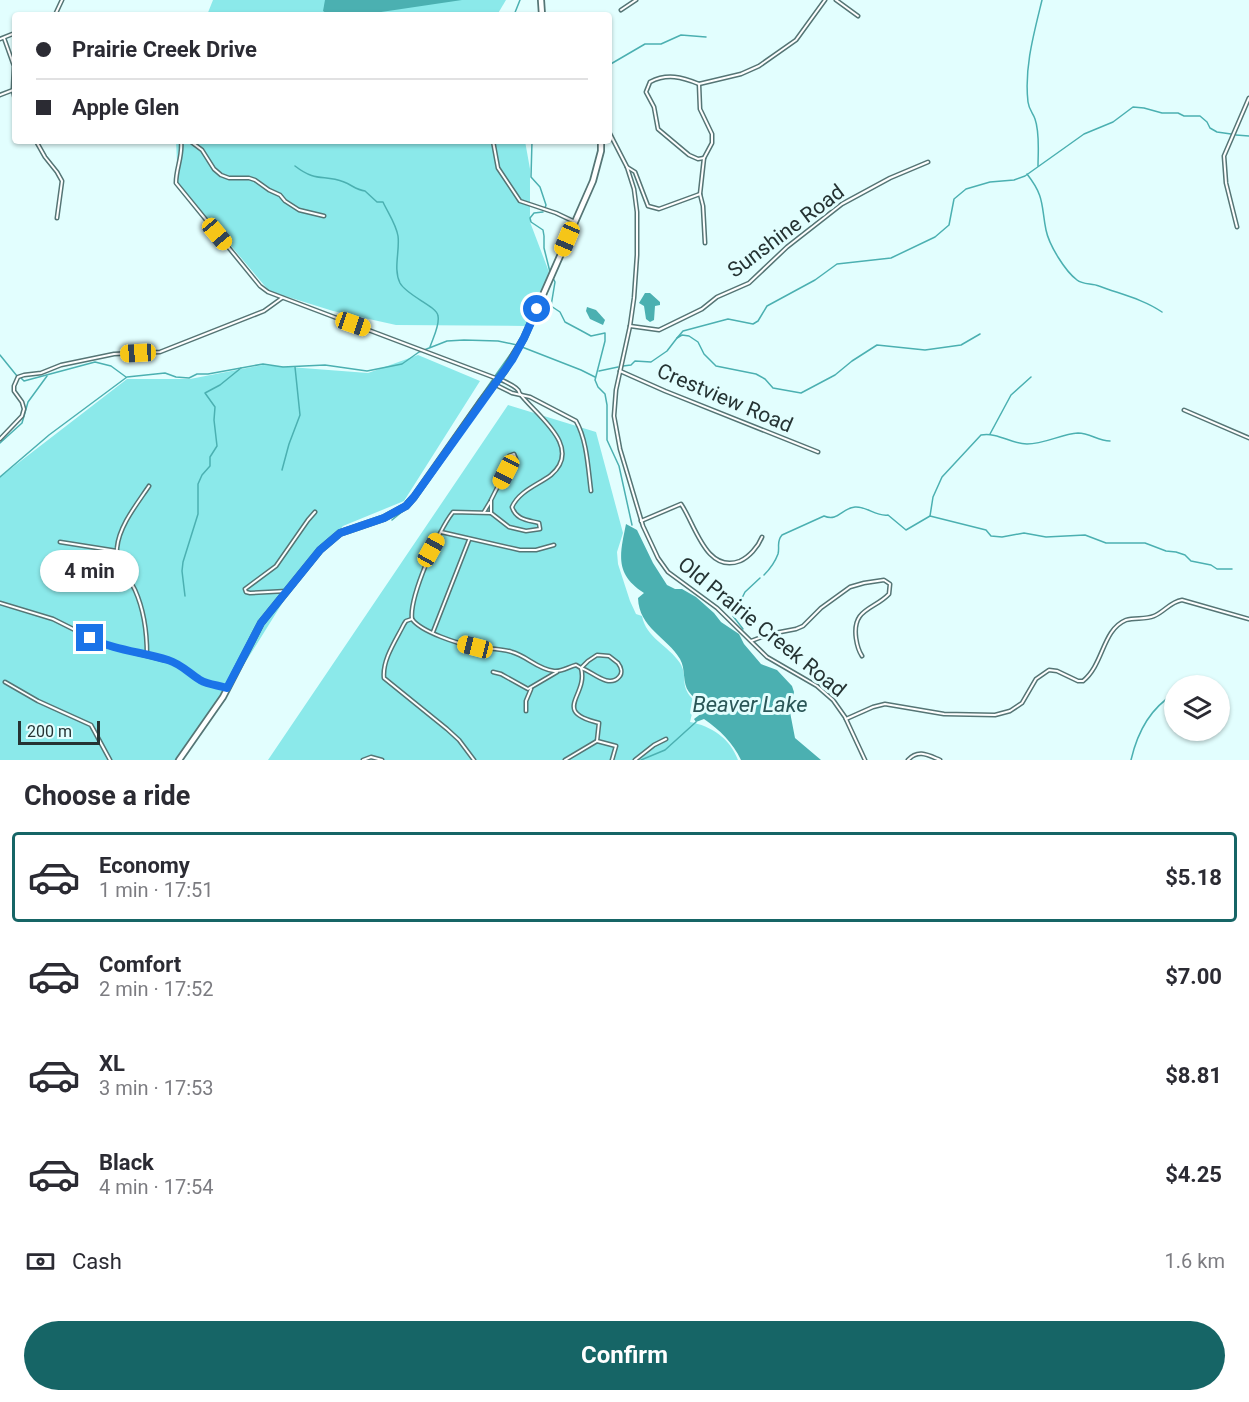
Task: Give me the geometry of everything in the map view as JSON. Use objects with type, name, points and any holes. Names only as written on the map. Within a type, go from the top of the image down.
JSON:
[{"type":"main road","points":[[178,760],[227,688],[253,637],[286,591],[320,550],[340,533],[384,518],[406,506],[494,384],[524,338],[598,166],[601,144]]},
{"type":"street","points":[[621,10],[636,0]]},
{"type":"street","points":[[704,158],[698,159],[689,155],[658,129],[654,107],[646,92],[650,82],[667,76],[699,84],[741,74],[759,66],[796,40],[825,0]]},
{"type":"street","points":[[836,0],[858,16]]},
{"type":"street","points":[[0,39],[12,34]]},
{"type":"street","points":[[4,38],[12,58]]},
{"type":"street","points":[[699,84],[700,109],[712,134],[712,142],[704,158],[700,194],[705,243]]},
{"type":"street","points":[[1237,226],[1226,183],[1224,156],[1249,98]]},
{"type":"street","name":"Old Prairie Creek Road","points":[[612,138],[627,167],[634,189],[637,255],[630,326],[615,403],[615,427],[641,521],[658,558],[668,572],[717,608],[767,657],[823,690],[833,700],[846,719],[865,760]]},
{"type":"street","points":[[38,144],[62,181],[57,218]]},
{"type":"street","points":[[181,144],[176,183],[260,286],[282,298],[498,378],[515,387],[551,427],[561,447],[561,458],[557,468],[551,475],[514,501],[512,507],[514,514],[539,523],[540,529],[526,531],[509,527],[491,513],[453,512],[428,560],[413,605],[412,619],[417,626],[475,647],[515,652],[539,666],[560,670]]},
{"type":"street","points":[[194,144],[202,150],[214,169],[221,175],[229,178],[255,180],[299,210],[324,216]]},
{"type":"street","points":[[494,144],[498,168],[520,201],[575,222]]},
{"type":"street","name":"Sunshine Road","points":[[630,326],[659,330],[702,309],[717,297],[754,278],[832,210],[890,178],[928,162]]},
{"type":"street","points":[[627,167],[635,171],[648,206],[653,209],[659,209],[700,194]]},
{"type":"street","points":[[0,439],[22,416],[24,409],[22,402],[14,391],[18,377],[41,374],[61,365],[114,354],[160,352],[264,310],[282,298]]},
{"type":"street","name":"Crestview Road","points":[[620,371],[818,452]]},
{"type":"street","points":[[494,384],[512,393],[531,397],[576,421],[584,446],[591,490]]},
{"type":"street","points":[[1184,410],[1249,438]]},
{"type":"street","points":[[484,512],[509,465]]},
{"type":"street","points":[[147,655],[143,613],[135,590],[120,564],[117,551],[130,513],[149,486]]},
{"type":"street","points":[[491,500],[491,513]]},
{"type":"street","points":[[641,521],[681,504],[706,551],[717,560],[732,562],[742,560],[756,548],[762,537]]},
{"type":"street","points":[[286,591],[247,592],[245,589],[266,575],[281,560],[315,512]]},
{"type":"street","points":[[441,532],[468,540],[520,550],[536,550],[554,545]]},
{"type":"street","points":[[433,632],[468,540]]},
{"type":"street","points":[[60,542],[117,551]]},
{"type":"street","points":[[752,641],[770,634],[795,629],[811,620],[821,608],[850,587],[884,580],[890,585],[888,594],[865,611],[856,625],[857,646],[862,656]]},
{"type":"street","points":[[846,719],[885,704],[944,714],[1003,714],[1022,703],[1036,679],[1049,670],[1083,681],[1100,659],[1109,634],[1115,628],[1125,621],[1150,618],[1176,601],[1182,600],[1217,609],[1249,620]]},
{"type":"street","points":[[0,603],[53,619],[107,646],[176,663],[201,680],[227,688]]},
{"type":"street","points":[[412,619],[404,624],[389,655],[383,671],[384,678],[453,734],[474,760]]},
{"type":"street","points":[[526,711],[526,701],[531,689],[560,670],[576,665],[581,668],[591,671],[607,681],[619,677],[621,672],[614,659],[603,655],[591,658],[581,668]]},
{"type":"street","points":[[581,668],[583,674],[573,708],[575,713],[581,717],[599,723],[597,741]]},
{"type":"street","points":[[493,672],[501,674],[526,689],[531,689]]},
{"type":"street","points":[[5,682],[38,701],[91,725],[110,760]]},
{"type":"street","points":[[635,760],[654,744],[666,739]]},
{"type":"street","points":[[565,760],[597,741],[616,746],[612,760]]},
{"type":"street","points":[[908,760],[916,754],[925,753],[940,760]]},
{"type":"street","points":[[363,760],[371,757],[382,760]]},
{"type":"shaded area","points":[[213,0],[506,0],[499,12],[208,12]]},
{"type":"shaded area","points":[[176,144],[526,144],[530,169],[530,222],[549,272],[527,326],[396,325],[333,311],[269,291],[178,183]]},
{"type":"shaded area","points":[[418,355],[480,381],[404,501],[343,526],[288,594],[228,690],[179,760],[0,760],[0,477],[127,379],[190,379],[263,365],[368,373]]},
{"type":"shaded area","points":[[508,405],[596,432],[623,533],[617,552],[618,564],[630,601],[636,614],[642,616],[648,630],[683,668],[685,686],[695,701],[690,722],[719,734],[730,745],[738,760],[268,760]]},
{"type":"water","points":[[325,0],[462,0],[381,12],[323,11]]},
{"type":"water","points":[[645,293],[650,293],[660,302],[660,305],[655,306],[654,320],[650,322],[646,319],[644,306],[639,303]]},
{"type":"water","points":[[587,307],[596,310],[605,320],[603,325],[590,319],[586,311]]},
{"type":"water","name":"Beaver Lake","points":[[626,524],[637,530],[667,585],[675,589],[682,589],[696,597],[721,622],[739,634],[744,644],[761,664],[777,670],[792,686],[794,692],[790,712],[795,738],[821,760],[741,760],[726,737],[704,719],[696,722],[694,719],[702,713],[703,704],[689,692],[683,667],[675,651],[648,625],[643,617],[638,598],[644,593],[634,586],[624,571],[621,554]]},
{"type":"waterway","points":[[515,12],[520,0]]},
{"type":"waterway","points":[[1038,166],[1038,130],[1029,105],[1027,76],[1042,0]]},
{"type":"waterway","points":[[612,63],[645,44],[661,44],[681,35],[706,37]]},
{"type":"waterway","points":[[677,338],[683,331],[728,319],[753,324],[758,321],[767,306],[815,280],[837,264],[891,258],[935,237],[949,225],[954,199],[966,189],[1025,176],[1084,134],[1113,122],[1133,107],[1162,113],[1178,113],[1184,116],[1200,116],[1210,128],[1217,132],[1231,134]]},
{"type":"waterway","points":[[1236,135],[1249,136]]},
{"type":"waterway","points":[[532,144],[531,177],[540,187],[545,208]]},
{"type":"waterway","points":[[295,166],[309,175],[344,182],[365,191],[377,202],[383,202],[398,236],[397,272],[400,283],[433,308],[438,316],[430,347]]},
{"type":"waterway","points":[[1027,174],[1040,195],[1050,243],[1072,276],[1082,283],[1096,285],[1131,297],[1162,312]]},
{"type":"waterway","points":[[543,212],[534,213],[530,218],[531,222],[543,230],[544,248],[550,272]]},
{"type":"waterway","points":[[553,278],[555,282],[551,306],[560,312],[565,322],[591,336],[605,333],[595,380],[605,394],[607,440],[619,466],[632,525]]},
{"type":"waterway","points":[[623,366],[631,365],[635,361],[651,362],[667,351],[677,338],[682,335],[689,336],[698,342],[704,354],[716,366],[756,374],[765,379],[773,388],[801,393],[835,375],[877,345],[925,350],[961,345],[980,334]]},
{"type":"waterway","points":[[0,477],[49,435],[127,377],[165,373],[189,378],[197,374],[263,364],[283,367],[325,365],[367,371],[402,364],[419,352],[447,341],[498,341],[517,345],[495,376]]},
{"type":"waterway","points":[[522,347],[595,377]]},
{"type":"waterway","points":[[0,355],[17,376]]},
{"type":"waterway","points":[[21,378],[24,381],[95,362],[111,366],[126,377]]},
{"type":"waterway","points":[[282,470],[300,415],[295,367]]},
{"type":"waterway","points":[[599,371],[618,367]]},
{"type":"waterway","points":[[185,596],[183,562],[198,514],[198,484],[210,466],[210,457],[217,446],[215,407],[205,393],[220,385],[241,368]]},
{"type":"waterway","points":[[0,443],[22,423],[28,402],[47,376]]},
{"type":"waterway","points":[[990,434],[1011,395],[1031,377]]},
{"type":"waterway","points":[[430,470],[493,379]]},
{"type":"waterway","points":[[930,516],[933,497],[942,477],[981,435],[993,435],[1027,444],[1078,433],[1110,441]]},
{"type":"waterway","points":[[406,501],[414,493]]},
{"type":"waterway","points":[[764,575],[777,557],[779,540],[782,535],[824,516],[837,516],[855,507],[888,515],[906,530],[930,516],[986,530],[991,536],[1002,537],[1024,533],[1046,537],[1085,535],[1106,543],[1145,543],[1185,555],[1191,561],[1211,565],[1217,569],[1232,569]]},
{"type":"waterway","points":[[392,520],[403,511]]},
{"type":"waterway","points":[[743,629],[733,616],[745,592],[760,578]]},
{"type":"waterway","points":[[1131,760],[1145,723],[1164,701]]},
{"type":"waterway","points":[[641,760],[665,750],[696,722]]},
{"type":"route","points":[[90,638],[107,646],[169,660],[182,666],[201,680],[227,688],[261,623],[320,550],[340,533],[384,518],[406,506],[414,497],[512,360],[537,309]]}]
